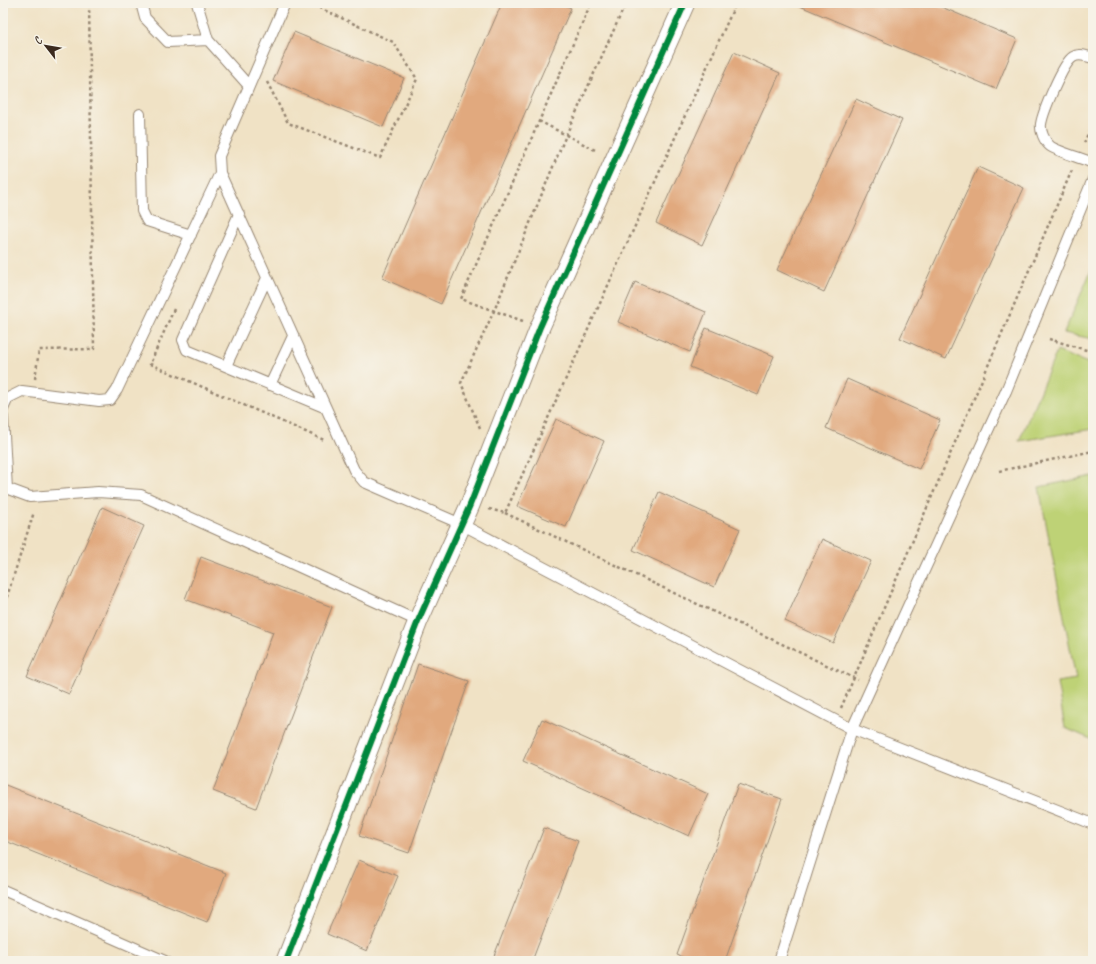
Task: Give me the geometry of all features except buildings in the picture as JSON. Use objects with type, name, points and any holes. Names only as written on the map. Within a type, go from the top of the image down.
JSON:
[{"type":"street","points":[[286,961],[418,621],[470,505],[540,327],[685,3]]},
{"type":"lane","points":[[141,3],[145,18],[168,42],[208,40]]},
{"type":"lane","points":[[197,3],[208,40],[249,86]]},
{"type":"lane","points":[[285,3],[219,156],[220,173],[354,470],[364,482],[461,524],[852,729],[1093,824]]},
{"type":"lane","points":[[1093,58],[1082,54],[1073,56],[1067,63],[1045,109],[1040,125],[1044,139],[1050,146],[1093,162]]},
{"type":"lane","points":[[140,114],[142,211],[147,222],[191,235]]},
{"type":"lane","points":[[3,409],[8,398],[22,391],[99,401],[110,400],[117,390],[220,173]]},
{"type":"lane","points":[[779,961],[852,729],[1006,391],[1093,179]]},
{"type":"lane","points":[[239,214],[183,340],[187,350],[326,408]]},
{"type":"lane","points":[[226,366],[267,278]]},
{"type":"lane","points":[[270,385],[294,336]]},
{"type":"lane","points":[[3,417],[5,488],[30,497],[98,492],[141,496],[418,621]]},
{"type":"lane","points":[[3,890],[165,961]]},
{"type":"path","points":[[33,392],[39,350],[94,349],[89,3]]},
{"type":"path","points":[[258,65],[288,123],[380,158],[417,79],[393,42],[309,3]]},
{"type":"path","points":[[540,327],[461,299],[591,3]]},
{"type":"path","points":[[480,430],[461,383],[494,311],[566,135],[626,3]]},
{"type":"path","points":[[504,513],[736,3]]},
{"type":"path","points":[[539,121],[615,160]]},
{"type":"path","points":[[836,721],[853,678],[1093,122]]},
{"type":"path","points":[[1049,339],[1093,352]]},
{"type":"path","points":[[999,471],[1093,451]]},
{"type":"path","points":[[3,609],[39,496]]},
{"type":"path","points":[[470,505],[504,513],[871,686]]},
{"type":"green space","points":[[1093,266],[1093,339],[1064,333]]},
{"type":"green space","points":[[1057,351],[1093,365],[1093,429],[1019,441]]},
{"type":"green space","points":[[1093,476],[1093,740],[1065,728],[1057,682],[1076,679],[1039,487]]},
{"type":"cycle path","points":[[286,961],[418,621],[470,505],[540,327],[685,3]]}]
